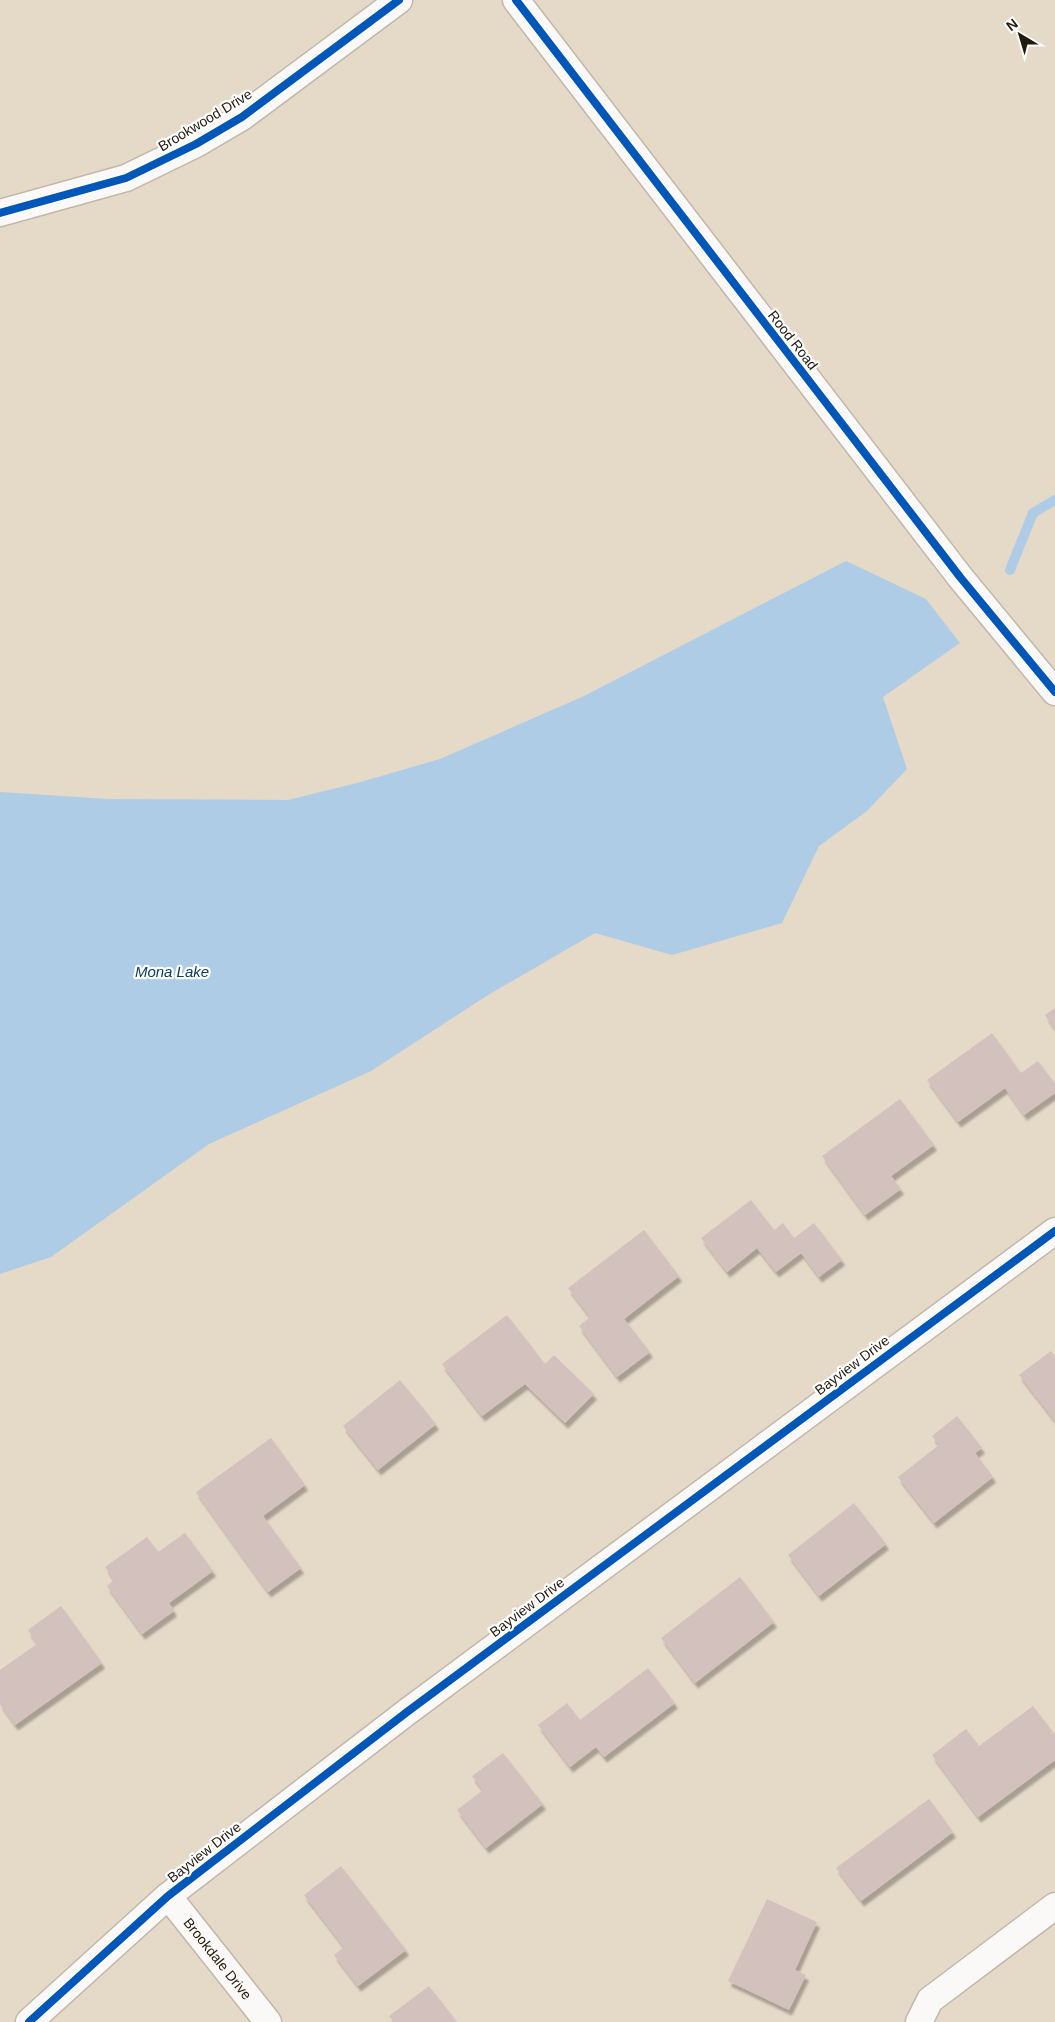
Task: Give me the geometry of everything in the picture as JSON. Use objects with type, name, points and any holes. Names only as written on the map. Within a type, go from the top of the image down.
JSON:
[{"type":"street","name":"Brookwood Drive","points":[[0,213],[126,178],[196,144],[242,117],[399,0]]},
{"type":"street","name":"Rood Road","points":[[516,0],[960,577],[1055,692]]},
{"type":"street","name":"Bayview Drive","points":[[29,2022],[168,1896],[407,1712],[1055,1231]]},
{"type":"street","name":"Brookdale Drive","points":[[168,1896],[268,2022]]},
{"type":"street","points":[[919,2022],[930,2000],[1055,1906]]},
{"type":"water","name":"Mona Lake","points":[[846,561],[926,599],[960,643],[883,697],[907,769],[867,811],[819,846],[782,923],[672,955],[595,933],[488,995],[371,1071],[209,1144],[51,1257],[0,1274],[0,792],[108,799],[288,800],[357,783],[440,759],[582,697]]},
{"type":"building","points":[[1055,1008],[1055,1029],[1045,1015]]},
{"type":"building","points":[[992,1033],[1021,1073],[1038,1061],[1055,1084],[1055,1093],[1024,1115],[1005,1088],[958,1122],[927,1080]]},
{"type":"building","points":[[900,1099],[934,1145],[891,1176],[901,1189],[865,1215],[822,1156]]},
{"type":"building","points":[[751,1200],[774,1230],[783,1223],[794,1238],[814,1223],[842,1260],[819,1277],[801,1253],[776,1272],[757,1248],[727,1272],[701,1238]]},
{"type":"building","points":[[644,1230],[679,1276],[624,1319],[650,1352],[617,1377],[579,1326],[590,1317],[568,1288]]},
{"type":"building","points":[[507,1315],[545,1364],[554,1355],[594,1394],[565,1423],[525,1384],[482,1416],[442,1364]]},
{"type":"building","points":[[1051,1351],[1055,1357],[1055,1421],[1019,1375]]},
{"type":"building","points":[[400,1380],[436,1424],[378,1470],[343,1426]]},
{"type":"building","points":[[957,1416],[982,1448],[975,1453],[993,1477],[934,1523],[898,1477],[939,1445],[932,1436]]},
{"type":"building","points":[[271,1438],[305,1485],[263,1516],[301,1568],[268,1592],[196,1492]]},
{"type":"building","points":[[854,1503],[886,1544],[819,1596],[788,1555]]},
{"type":"building","points":[[185,1533],[213,1571],[169,1603],[174,1611],[142,1634],[107,1586],[114,1580],[105,1567],[147,1537],[158,1552]]},
{"type":"building","points":[[740,1577],[774,1622],[695,1683],[661,1638]]},
{"type":"building","points":[[61,1606],[102,1663],[15,1725],[0,1704],[0,1670],[37,1644],[28,1630]]},
{"type":"building","points":[[648,1668],[675,1703],[604,1757],[596,1747],[570,1767],[538,1725],[567,1703],[580,1720]]},
{"type":"building","points":[[1033,1706],[1055,1735],[1055,1760],[978,1817],[932,1755],[966,1729],[979,1746]]},
{"type":"building","points":[[503,1753],[543,1804],[486,1848],[457,1810],[483,1790],[472,1776]]},
{"type":"building","points":[[929,1799],[953,1832],[861,1901],[836,1868]]},
{"type":"building","points":[[341,1866],[406,1950],[358,1986],[334,1955],[344,1947],[304,1895]]},
{"type":"building","points":[[767,1899],[817,1922],[795,1970],[806,1975],[789,2010],[728,1981]]},
{"type":"building","points":[[429,1986],[457,2022],[394,2022],[389,2016]]},
{"type":"waterway","points":[[1010,570],[1033,513],[1055,500]]},
{"type":"cycle path","points":[[0,213],[126,178],[196,144],[242,117],[399,0]]},
{"type":"cycle path","points":[[516,0],[960,577],[1055,692]]},
{"type":"cycle path","points":[[29,2022],[168,1896],[407,1712],[1055,1231]]}]
